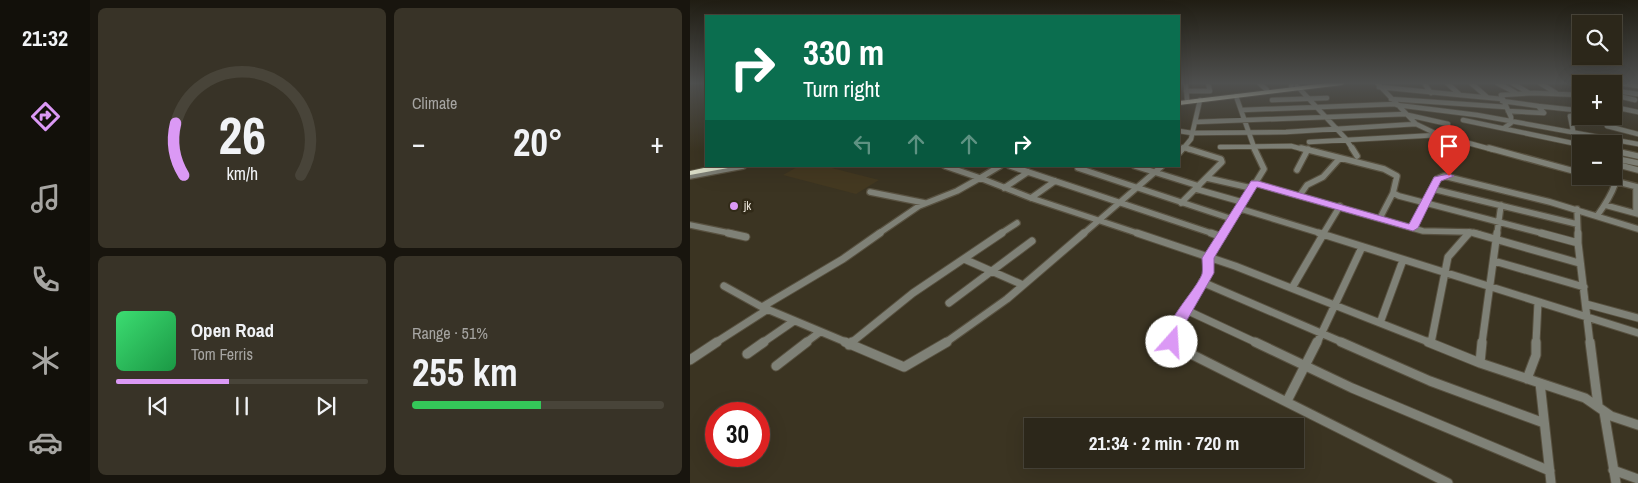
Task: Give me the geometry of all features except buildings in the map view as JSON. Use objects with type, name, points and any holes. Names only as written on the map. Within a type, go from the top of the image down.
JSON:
[{"type":"highway","points":[[690,173],[709,167]]},
{"type":"highway","points":[[690,173],[723,167]]},
{"type":"street","points":[[1180,152],[1186,147],[1192,133],[1199,106]]},
{"type":"street","points":[[1240,106],[1259,162],[1264,169],[1208,258],[1208,273],[1172,336],[1175,346],[1448,483]]},
{"type":"street","points":[[1242,110],[1355,106]]},
{"type":"street","points":[[1398,106],[1416,124],[1452,140],[1572,170]]},
{"type":"street","points":[[1408,106],[1583,135]]},
{"type":"street","points":[[1467,106],[1543,114]]},
{"type":"street","points":[[1505,106],[1511,123]]},
{"type":"street","points":[[1538,106],[1572,110]]},
{"type":"street","points":[[1538,106],[1543,114],[1544,128]]},
{"type":"street","points":[[1315,107],[1346,139],[1356,156]]},
{"type":"street","points":[[1622,109],[1638,112]]},
{"type":"street","points":[[1196,122],[1406,115],[1448,124]]},
{"type":"street","points":[[1463,120],[1572,143]]},
{"type":"street","points":[[1504,128],[1511,123]]},
{"type":"street","points":[[1180,131],[1192,133],[1249,132],[1416,124]]},
{"type":"street","points":[[1573,125],[1576,133]]},
{"type":"street","points":[[1615,125],[1638,134]]},
{"type":"street","points":[[1309,142],[1439,135]]},
{"type":"street","points":[[1433,148],[1456,148],[1457,146],[1452,140]]},
{"type":"street","points":[[1622,143],[1638,144]]},
{"type":"street","points":[[1180,144],[1222,160],[1207,178],[1181,203]]},
{"type":"street","points":[[1220,147],[1291,146],[1396,173],[1398,179],[1380,218]]},
{"type":"street","points":[[1298,170],[1308,149]]},
{"type":"street","points":[[1622,152],[1638,156]]},
{"type":"street","points":[[1300,194],[1307,185],[1323,177],[1340,158]]},
{"type":"street","points":[[1622,159],[1638,163]]},
{"type":"street","points":[[1622,166],[1638,170]]},
{"type":"street","points":[[690,173],[735,167]]},
{"type":"street","points":[[949,167],[1031,198],[1235,266],[1480,363],[1585,398],[1601,408],[1638,425]]},
{"type":"street","points":[[690,360],[765,308],[843,259],[925,203],[956,191],[998,167]]},
{"type":"street","points":[[1015,167],[1222,236]]},
{"type":"street","points":[[1138,167],[1197,187],[1240,205],[1323,235],[1638,333]]},
{"type":"street","points":[[724,286],[765,308],[904,367],[967,330],[1100,221],[1119,202],[1161,167]]},
{"type":"street","points":[[1078,168],[1232,218]]},
{"type":"street","points":[[1004,188],[1028,172]]},
{"type":"street","points":[[1413,228],[1439,177],[1449,176],[1577,210],[1638,229]]},
{"type":"street","points":[[1207,178],[1300,194],[1413,228],[1429,231],[1453,230],[1470,232],[1579,264]]},
{"type":"street","points":[[1031,198],[1055,181]]},
{"type":"street","points":[[1605,205],[1637,213],[1637,187],[1622,183]]},
{"type":"street","points":[[1598,216],[1615,185]]},
{"type":"street","points":[[1433,189],[1577,224]]},
{"type":"street","points":[[870,192],[925,203]]},
{"type":"street","points":[[1393,193],[1426,204],[1578,243]]},
{"type":"street","points":[[1480,363],[1488,287],[1498,241],[1501,205]]},
{"type":"street","points":[[1292,288],[1340,206]]},
{"type":"street","points":[[1577,210],[1579,264],[1589,318],[1601,408],[1616,483]]},
{"type":"street","points":[[849,345],[913,293],[1017,224]]},
{"type":"street","points":[[690,225],[746,236]]},
{"type":"street","points":[[1431,344],[1448,257],[1466,239],[1470,232]]},
{"type":"street","points":[[949,303],[1032,241]]},
{"type":"street","points":[[1286,401],[1306,366],[1362,247]]},
{"type":"street","points":[[964,259],[1023,285]]},
{"type":"street","points":[[1380,323],[1403,260]]},
{"type":"street","points":[[1494,261],[1584,287]]},
{"type":"street","points":[[1202,282],[1430,382],[1544,423]]},
{"type":"street","points":[[1528,379],[1536,355],[1538,302]]},
{"type":"street","points":[[1586,304],[1638,318]]},
{"type":"street","points":[[1186,310],[1306,366],[1550,471]]},
{"type":"street","points":[[747,354],[794,321]]},
{"type":"street","points":[[776,366],[820,332]]},
{"type":"street","points":[[1540,382],[1551,483]]},
{"type":"street","points":[[1613,470],[1638,479]]},
{"type":"shaded area","points":[[797,167],[828,167],[879,180],[856,194],[783,175]]},
{"type":"place","name":"jk","points":[[734,206]]},
{"type":"route","points":[[1172,342],[1175,329],[1208,273],[1208,258],[1254,183],[1310,197],[1413,228],[1437,179],[1449,176]]}]
